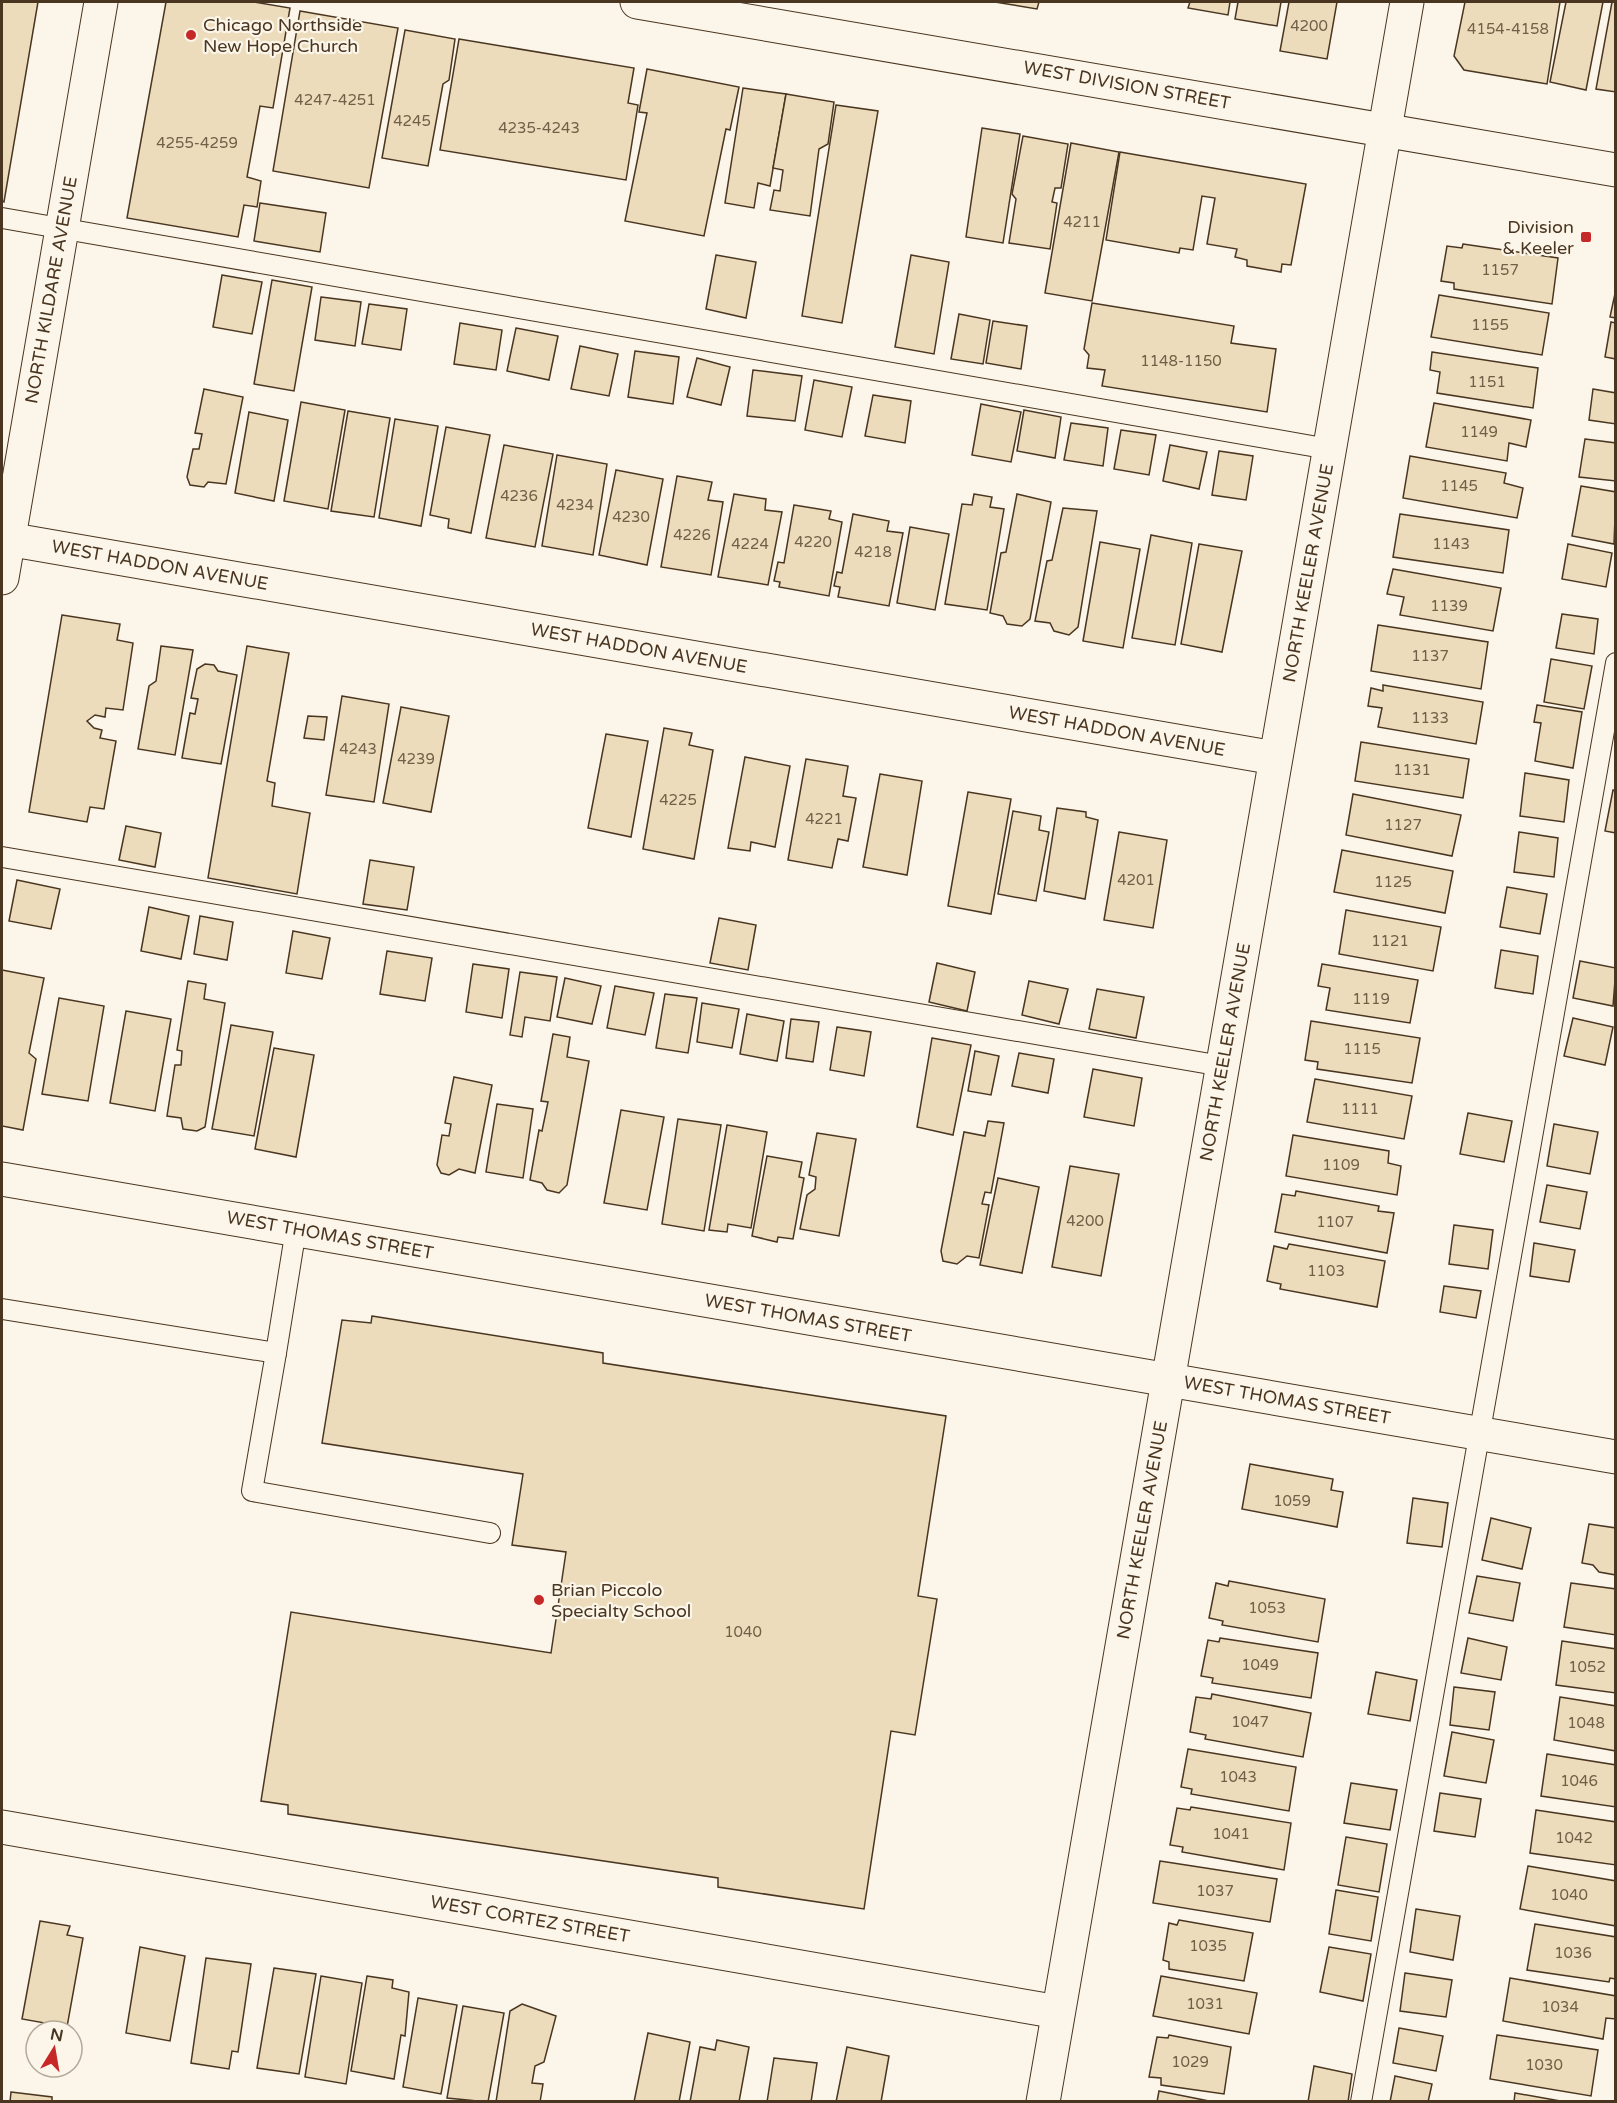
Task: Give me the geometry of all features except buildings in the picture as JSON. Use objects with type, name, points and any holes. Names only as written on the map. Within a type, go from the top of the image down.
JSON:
[{"type":"street","name":"NORTH KILDARE AVENUE","points":[[2,578],[5,539],[101,2]]},
{"type":"street","name":"WEST DIVISION STREET","points":[[637,2],[1616,170]]},
{"type":"street","name":"NORTH KEELER AVENUE","points":[[1042,2102],[1407,2]]},
{"type":"street","name":"WEST HADDON AVENUE","points":[[5,539],[1275,758]]},
{"type":"street","name":"WEST THOMAS STREET","points":[[2,1179],[1616,1456]]},
{"type":"street","name":"WEST CORTEZ STREET","points":[[2,1827],[1058,2012]]},
{"type":"lane","points":[[2,218],[1329,449]]},
{"type":"lane","points":[[1361,2102],[1616,663]]},
{"type":"lane","points":[[2,857],[1222,1066]]},
{"type":"lane","points":[[296,1229],[252,1491],[489,1533]]},
{"type":"lane","points":[[2,1309],[276,1353]]},
{"type":"place","name":"Chicago Northside New Hope Church","points":[[191,35]]},
{"type":"place","name":"Division & Keeler","points":[[1586,237]]},
{"type":"place","name":"Brian Piccolo Specialty School","points":[[539,1600]]}]
